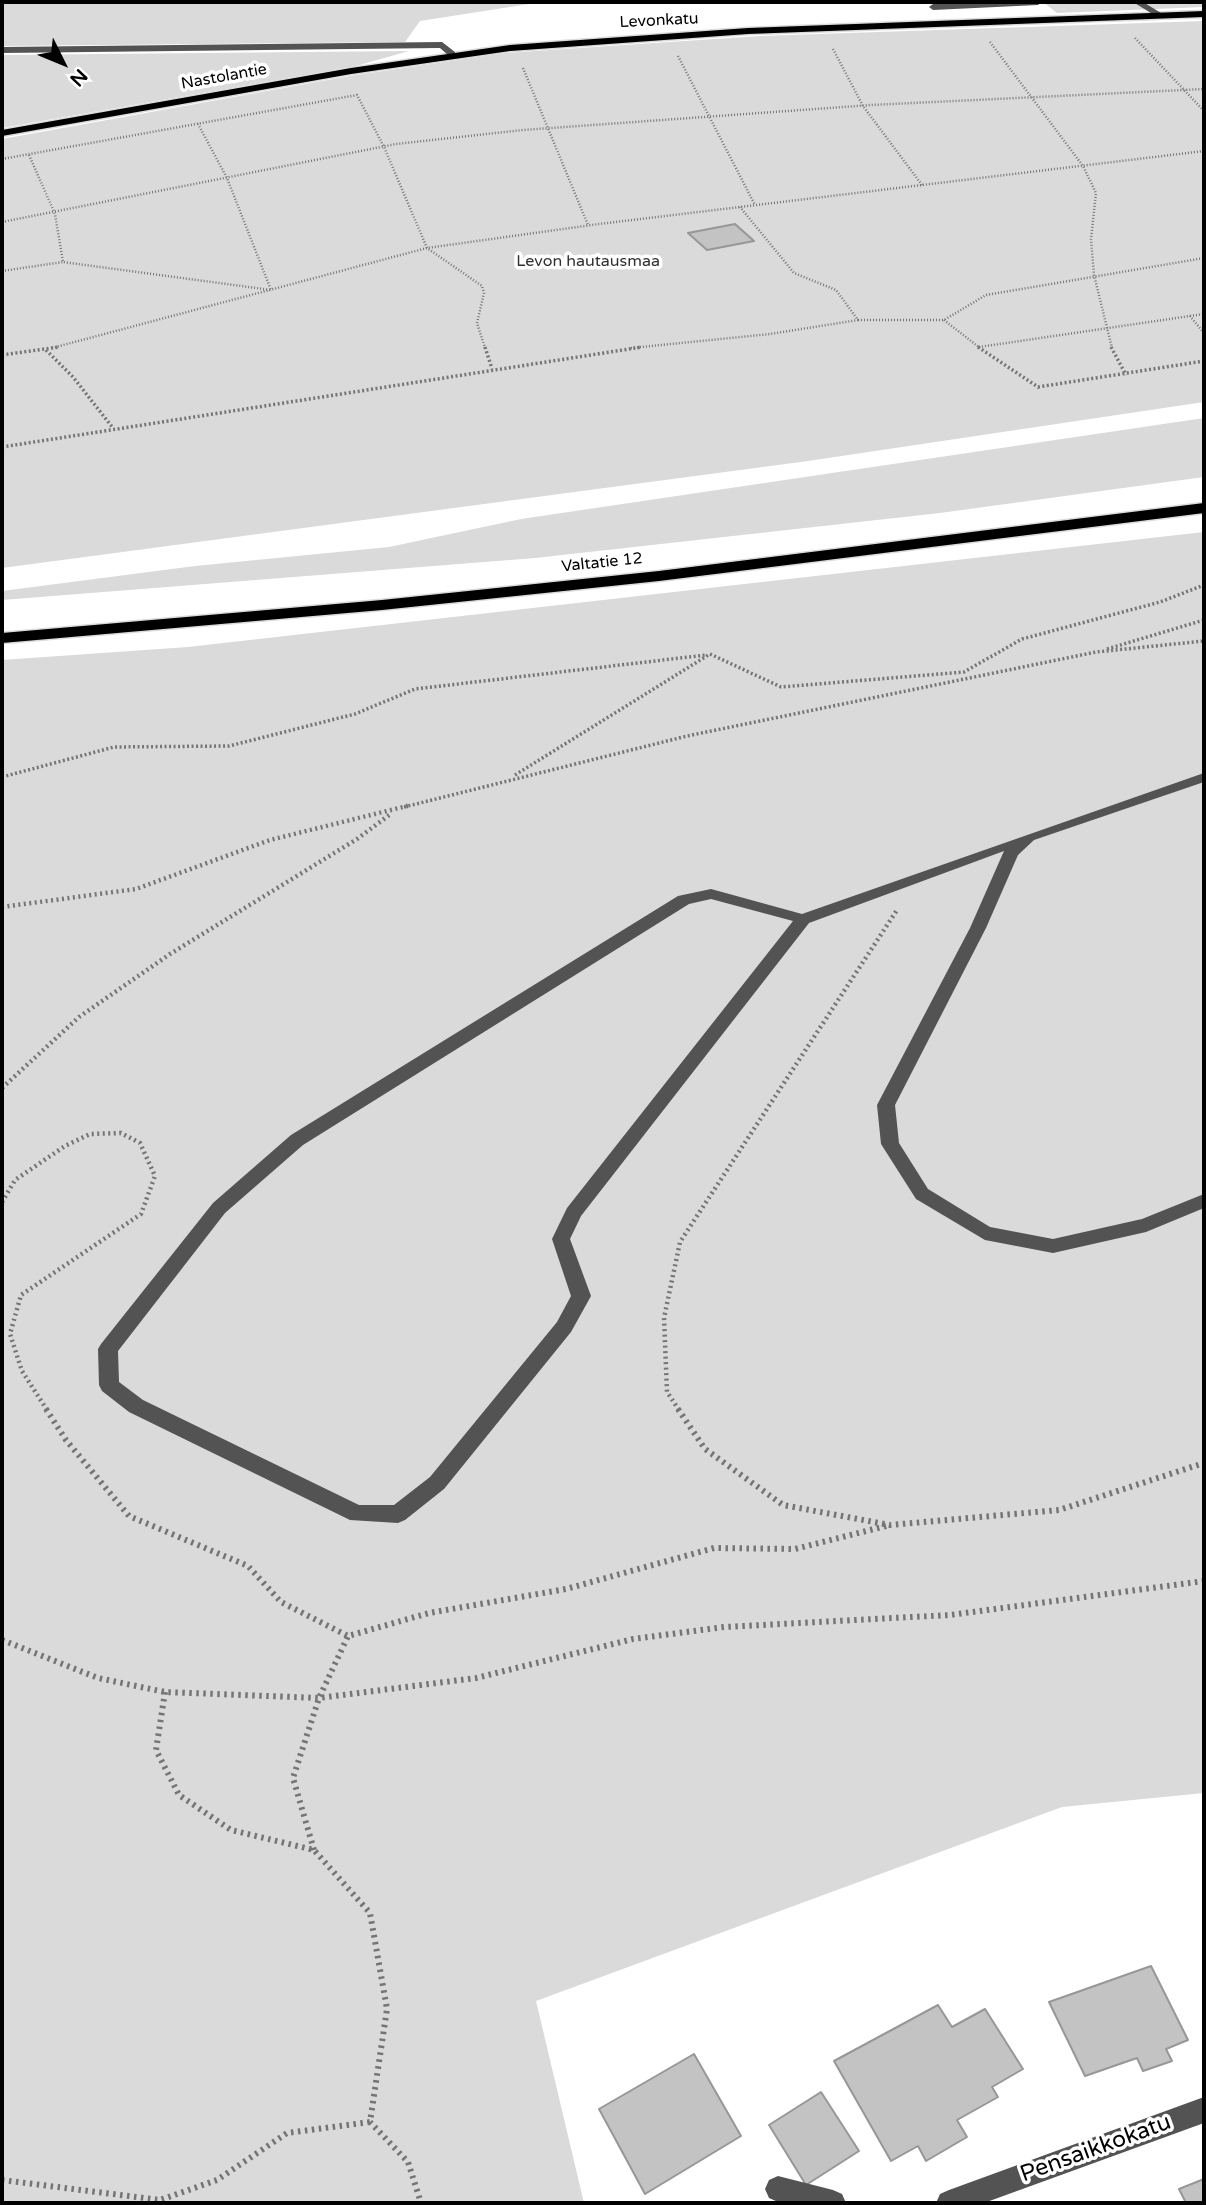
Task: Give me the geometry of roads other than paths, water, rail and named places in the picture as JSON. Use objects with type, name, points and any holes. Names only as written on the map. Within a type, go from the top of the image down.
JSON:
[{"type":"highway","name":"Valtatie 12","points":[[2,638],[382,605],[659,576],[1204,508]]},
{"type":"main road","name":"Levonkatu","points":[[452,54],[510,47],[748,31],[1204,14]]},
{"type":"main road","name":"Nastolantie","points":[[2,133],[452,54]]},
{"type":"street","points":[[933,7],[1038,2]]},
{"type":"street","points":[[1137,2],[1162,16]]},
{"type":"street","points":[[2,50],[442,45],[452,54]]},
{"type":"street","points":[[803,919],[711,894],[684,900],[297,1140],[219,1208],[108,1349],[109,1385],[136,1406],[357,1514],[398,1514],[437,1483],[564,1326],[581,1296],[561,1239],[573,1213],[803,919],[1204,777]]},
{"type":"street","points":[[1029,837],[1011,853],[978,928],[886,1105],[890,1144],[922,1194],[985,1233],[1026,1241],[1053,1245],[1066,1243],[1146,1225],[1204,1201]]},
{"type":"street","name":"Pensaikkokatu","points":[[949,2203],[1204,2110]]},
{"type":"street","points":[[778,2189],[833,2203]]},
{"type":"park label","name":"Levon hautausmaa","points":[[588,262]]}]
